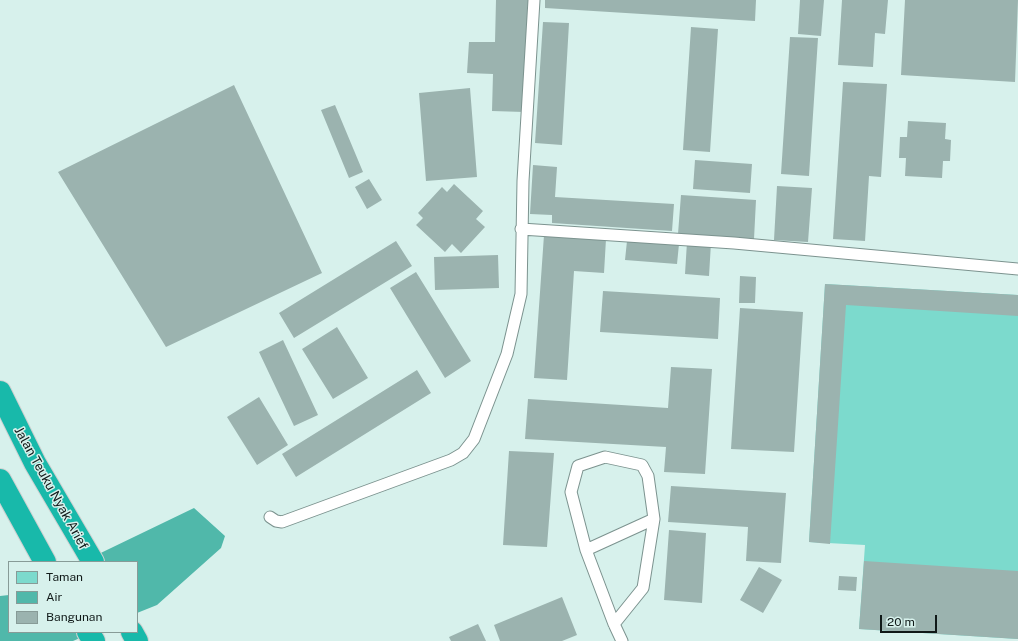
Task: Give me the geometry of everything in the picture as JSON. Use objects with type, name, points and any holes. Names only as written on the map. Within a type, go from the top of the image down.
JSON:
[{"type":"highway","name":"Jalan Teuku Nyak Arief","points":[[0,392],[35,463],[91,561]]},
{"type":"highway","points":[[0,480],[33,543],[44,561]]},
{"type":"lane","points":[[270,517],[276,521],[282,522],[451,460],[463,453],[474,439],[487,408],[511,340],[520,294],[521,228],[534,0]]},
{"type":"lane","points":[[521,228],[734,243],[1018,269]]},
{"type":"lane","points":[[614,624],[643,588],[654,520],[648,476],[642,465],[605,457],[578,466],[571,492],[586,550],[614,624],[622,641]]},
{"type":"lane","points":[[586,550],[654,520]]},
{"type":"green space","points":[[825,284],[1018,295],[1018,639],[859,629],[865,545],[809,542]]},
{"type":"water","points":[[194,508],[225,536],[221,548],[157,605],[138,613],[138,561],[84,561]]},
{"type":"water","points":[[8,595],[8,633],[92,633],[73,641],[0,641],[0,596]]},
{"type":"building","points":[[496,0],[528,0],[524,112],[492,111],[493,74],[467,73],[469,42],[495,42]]},
{"type":"building","points":[[545,0],[756,0],[755,21],[545,8]]},
{"type":"building","points":[[800,0],[824,0],[821,36],[798,34]]},
{"type":"building","points":[[842,0],[888,0],[885,34],[875,33],[873,67],[838,65]]},
{"type":"building","points":[[905,0],[1018,0],[1015,82],[901,75]]},
{"type":"building","points":[[543,22],[569,23],[562,145],[535,143]]},
{"type":"building","points":[[691,27],[718,29],[710,152],[683,150]]},
{"type":"building","points":[[790,37],[818,38],[809,176],[781,174]]},
{"type":"building","points":[[843,82],[887,84],[881,177],[869,176],[865,241],[833,239]]},
{"type":"building","points":[[234,85],[322,273],[166,347],[58,172]]},
{"type":"building","points":[[470,88],[477,177],[426,181],[419,93]]},
{"type":"building","points":[[335,105],[363,172],[349,178],[321,110]]},
{"type":"building","points":[[908,121],[946,123],[945,139],[951,140],[950,161],[943,161],[942,178],[905,176],[906,158],[899,158],[900,137],[907,137]]},
{"type":"building","points":[[695,160],[752,164],[750,193],[693,189]]},
{"type":"building","points":[[533,165],[557,167],[555,197],[674,204],[672,231],[552,223],[552,215],[530,214]]},
{"type":"building","points":[[369,179],[382,200],[367,209],[355,187]]},
{"type":"building","points":[[454,184],[483,211],[476,219],[485,227],[461,253],[452,244],[445,252],[416,225],[423,218],[418,213],[442,187],[447,192]]},
{"type":"building","points":[[777,186],[812,188],[808,242],[774,240]]},
{"type":"building","points":[[681,195],[756,200],[754,239],[678,234]]},
{"type":"building","points":[[544,235],[606,239],[604,273],[574,271],[567,380],[534,378]]},
{"type":"building","points":[[396,241],[412,266],[294,338],[279,313]]},
{"type":"building","points":[[627,241],[679,244],[677,264],[625,260]]},
{"type":"building","points":[[687,242],[711,243],[709,276],[685,274]]},
{"type":"building","points":[[498,255],[499,288],[435,290],[434,257]]},
{"type":"building","points":[[416,272],[471,361],[445,378],[390,288]]},
{"type":"building","points":[[740,276],[756,277],[755,303],[739,303]]},
{"type":"building","points":[[825,284],[1018,295],[1018,316],[846,305],[830,544],[809,542]]},
{"type":"building","points":[[603,291],[720,298],[718,339],[600,332]]},
{"type":"building","points":[[740,308],[803,312],[794,452],[731,449]]},
{"type":"building","points":[[337,327],[368,378],[333,399],[302,349]]},
{"type":"building","points":[[283,340],[318,415],[294,426],[259,352]]},
{"type":"building","points":[[671,367],[712,369],[705,474],[664,472],[666,447],[525,439],[528,399],[668,408]]},
{"type":"building","points":[[417,370],[431,393],[296,477],[282,454]]},
{"type":"building","points":[[259,397],[288,445],[257,465],[227,417]]},
{"type":"building","points":[[509,451],[554,453],[547,547],[503,545]]},
{"type":"building","points":[[671,486],[786,493],[781,563],[746,561],[748,527],[668,522]]},
{"type":"building","points":[[669,530],[706,533],[702,603],[664,600]]},
{"type":"building","points":[[864,561],[1018,571],[1018,639],[859,629]]},
{"type":"building","points":[[759,567],[782,580],[763,613],[740,600]]},
{"type":"building","points":[[839,576],[857,577],[856,591],[838,590]]},
{"type":"building","points":[[562,597],[577,635],[562,641],[500,641],[494,625]]},
{"type":"building","points":[[478,624],[486,641],[451,641],[449,637]]}]
